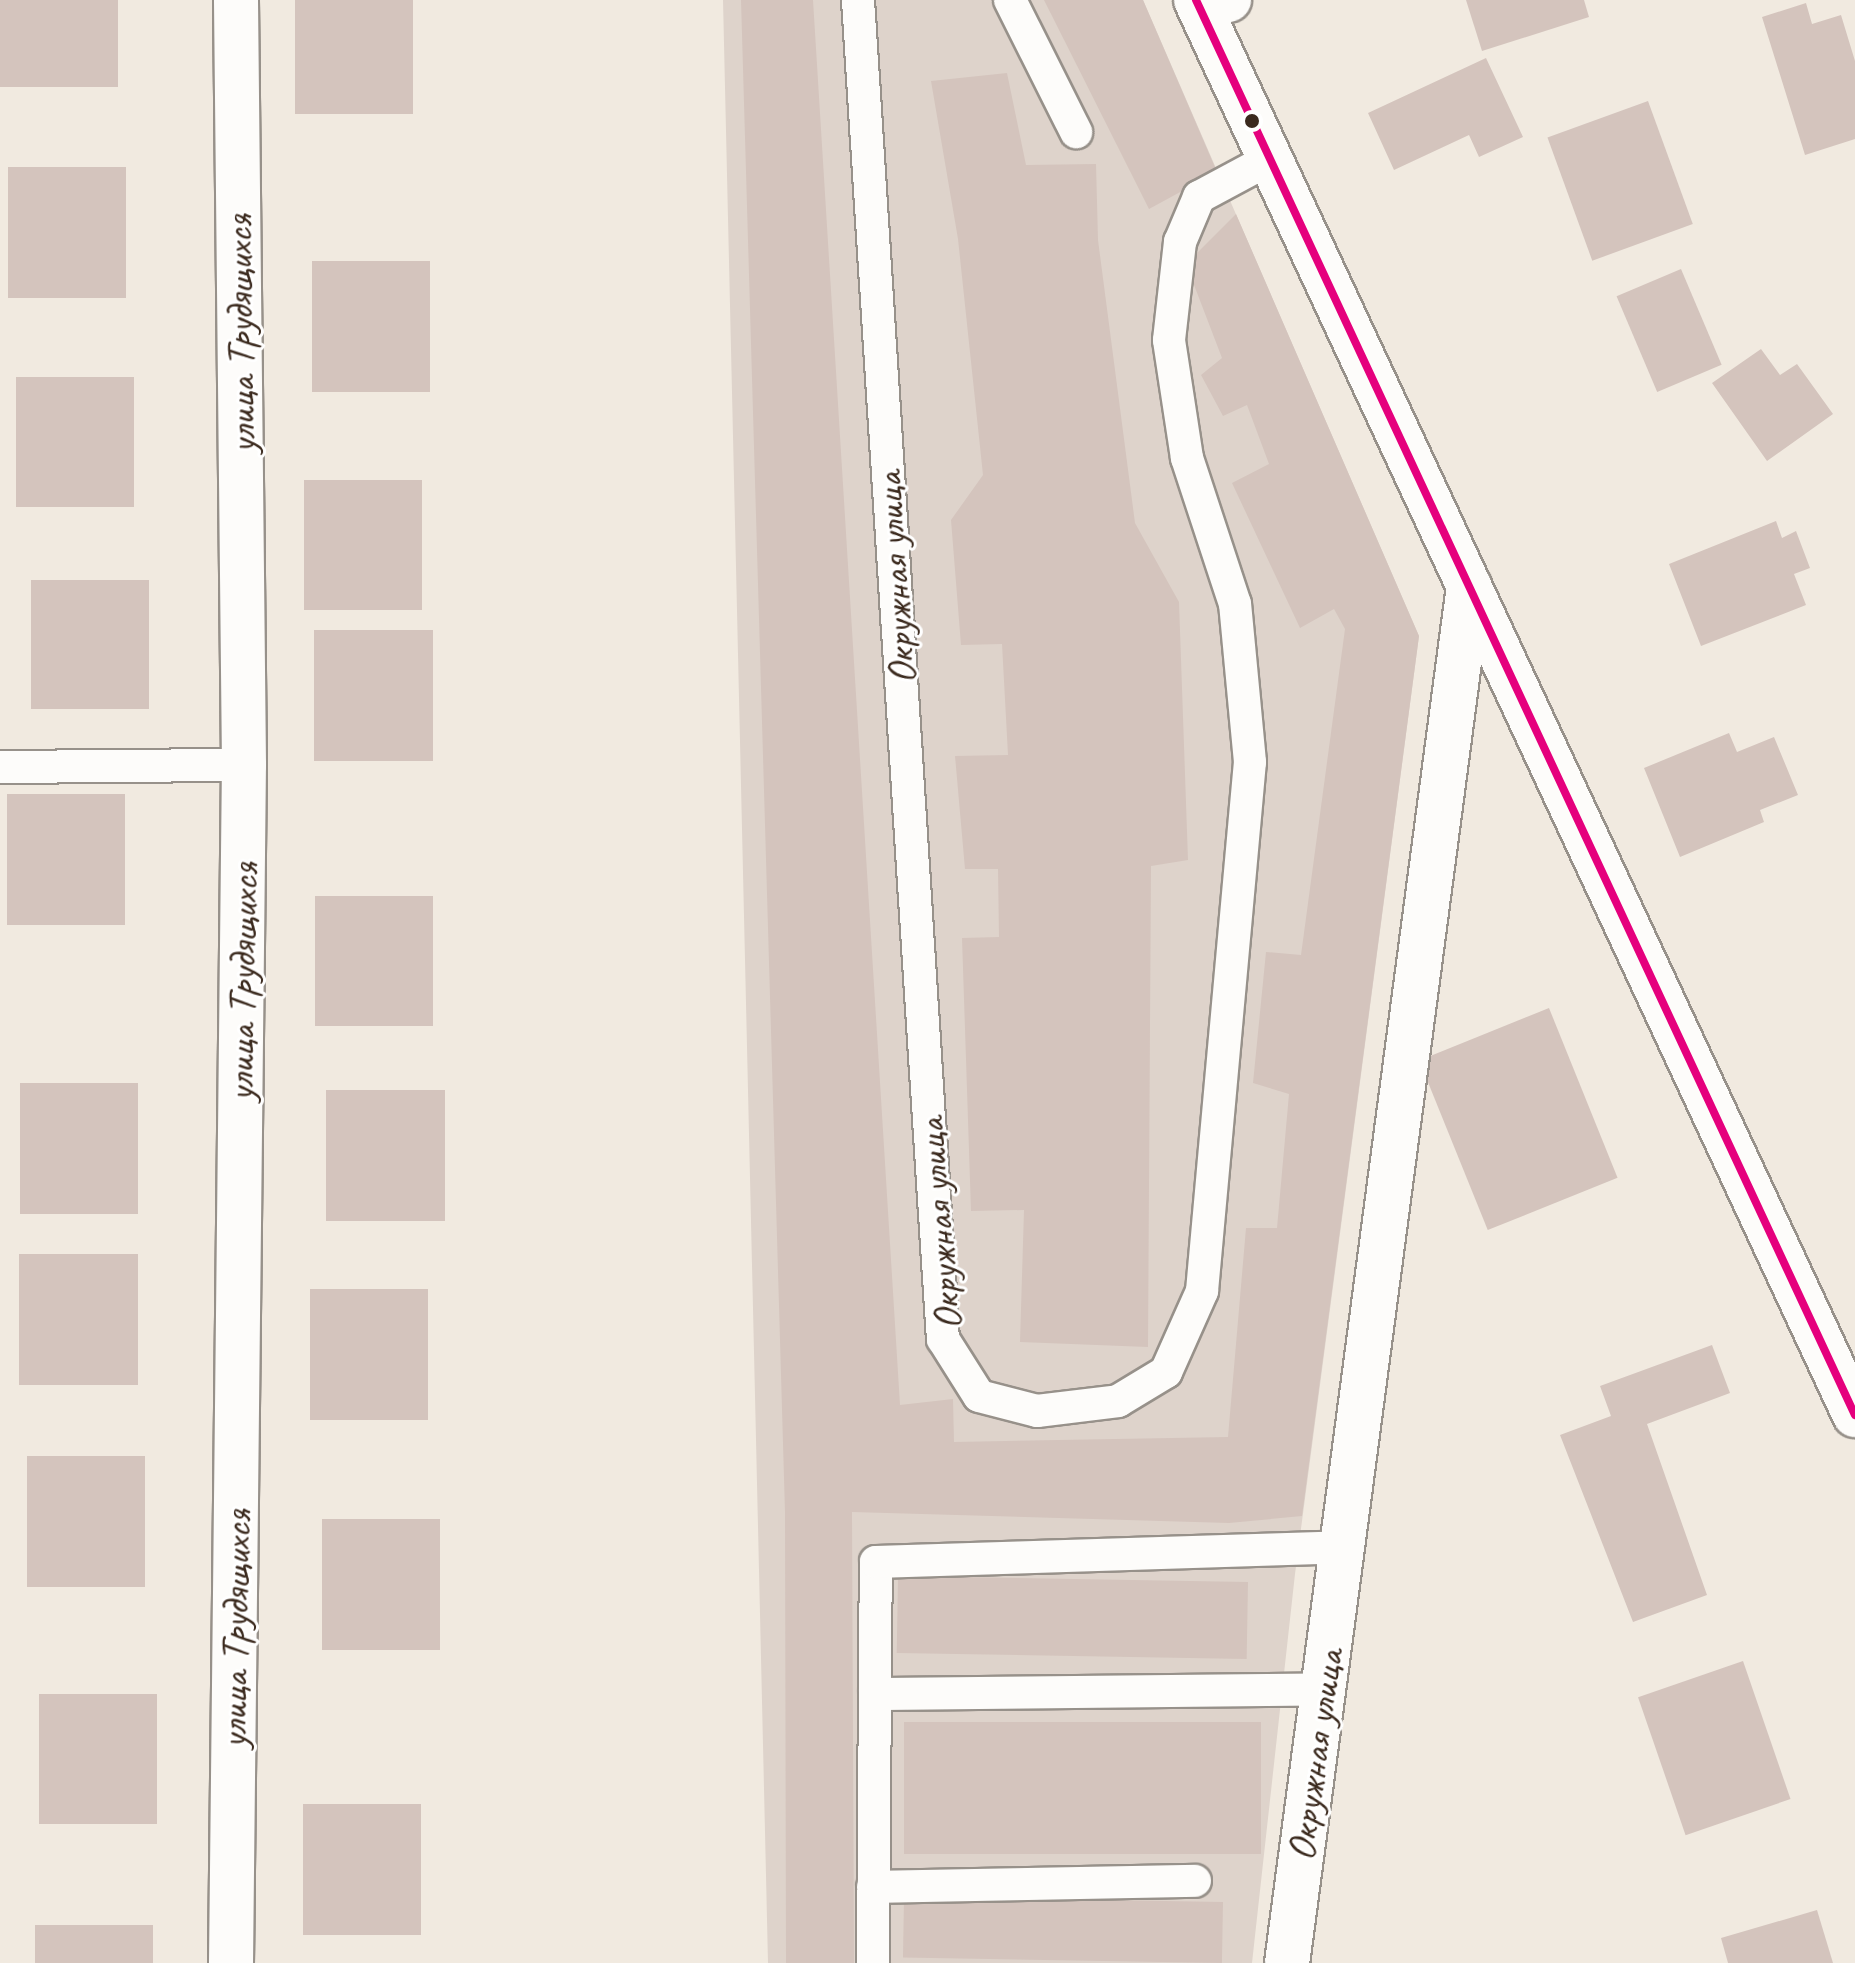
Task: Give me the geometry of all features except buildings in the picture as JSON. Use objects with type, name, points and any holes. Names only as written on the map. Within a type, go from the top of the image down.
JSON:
[{"type":"street","name":"улица Трудящихся","points":[[231,1963],[244,765],[236,0]]},
{"type":"street","points":[[1208,2],[1270,159],[1855,1415]]},
{"type":"street","name":"Окружная улица","points":[[1287,1963],[1469,586]]},
{"type":"lane","name":"Окружная улица","points":[[858,0],[943,1339],[979,1396],[1037,1411],[1118,1401],[1166,1372],[1202,1291],[1250,762],[1235,604],[1187,458],[1169,340],[1180,242],[1199,197],[1270,159]]},
{"type":"lane","points":[[1010,0],[1076,132]]},
{"type":"lane","points":[[0,767],[244,765]]},
{"type":"lane","points":[[873,1963],[876,1562],[1343,1547]]},
{"type":"lane","points":[[875,1694],[1323,1689]]},
{"type":"lane","points":[[873,1887],[1195,1881]]},
{"type":"shaded area","points":[[723,0],[1143,0],[1419,636],[1295,1574],[1252,1963],[768,1963]]},
{"type":"transit line","points":[[1196,0],[1855,1415]]}]
